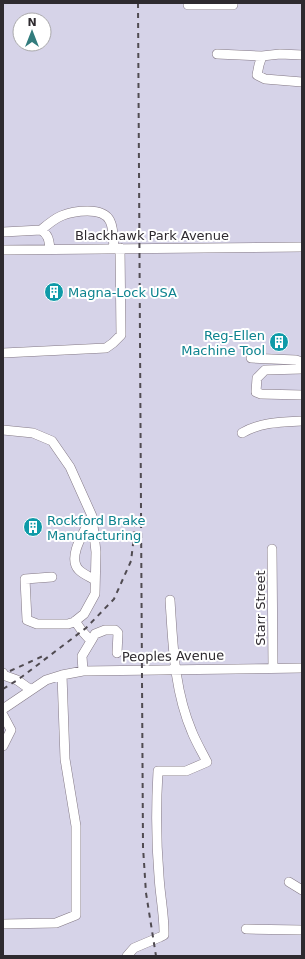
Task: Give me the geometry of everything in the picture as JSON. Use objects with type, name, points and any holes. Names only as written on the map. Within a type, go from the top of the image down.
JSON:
[{"type":"street","points":[[188,5],[233,5],[233,3]]},
{"type":"street","points":[[218,54],[262,56],[280,54],[302,55]]},
{"type":"street","points":[[262,56],[258,65],[257,75],[265,79],[302,82]]},
{"type":"street","points":[[3,232],[41,230],[62,216],[77,212],[93,211],[104,214],[110,220],[117,248],[121,335],[106,348],[3,353]]},
{"type":"street","points":[[41,230],[46,233],[49,239],[50,249]]},
{"type":"street","name":"Blackhawk Park Avenue","points":[[3,250],[302,247]]},
{"type":"street","points":[[251,358],[296,360],[302,362]]},
{"type":"street","points":[[302,369],[265,370],[257,378],[256,392],[261,394],[302,395]]},
{"type":"street","points":[[242,433],[251,428],[272,423],[302,421]]},
{"type":"street","points":[[3,430],[33,433],[52,441],[70,467],[92,516],[96,552],[95,594],[84,614],[68,624],[37,624],[27,620],[25,579],[52,577]]},
{"type":"street","points":[[92,516],[76,548],[74,558],[75,564],[79,570],[95,580]]},
{"type":"street","name":"Starr Street","points":[[272,548],[273,668]]},
{"type":"street","points":[[127,956],[134,948],[164,934],[157,844],[156,808],[158,771],[186,771],[207,762],[191,732],[182,701],[175,669],[170,600]]},
{"type":"street","points":[[75,621],[82,632],[91,641]]},
{"type":"street","points":[[83,671],[82,656],[95,634],[105,630],[115,630],[118,633],[117,653]]},
{"type":"street","name":"Peoples Avenue","points":[[3,709],[46,680],[83,671],[302,668]]},
{"type":"street","points":[[3,673],[3,675],[13,678],[31,690]]},
{"type":"street","points":[[3,924],[56,923],[76,915],[76,826],[65,759],[62,675]]},
{"type":"street","points":[[3,715],[11,730],[3,746]]},
{"type":"street","points":[[290,882],[302,890]]},
{"type":"street","points":[[246,929],[302,930]]},
{"type":"shaded area","points":[[3,3],[302,3],[302,956],[3,956]]},
{"type":"railway","points":[[138,3],[143,847],[146,893],[156,956]]},
{"type":"railway","points":[[3,689],[19,679],[86,628],[114,599],[131,561],[136,520]]},
{"type":"railway","points":[[10,671],[43,656]]},
{"type":"place","name":"Magna-Lock USA","points":[[54,292]]},
{"type":"place","name":"Reg-Ellen Machine Tool","points":[[279,342]]},
{"type":"place","name":"Rockford Brake Manufacturing","points":[[33,527]]}]
